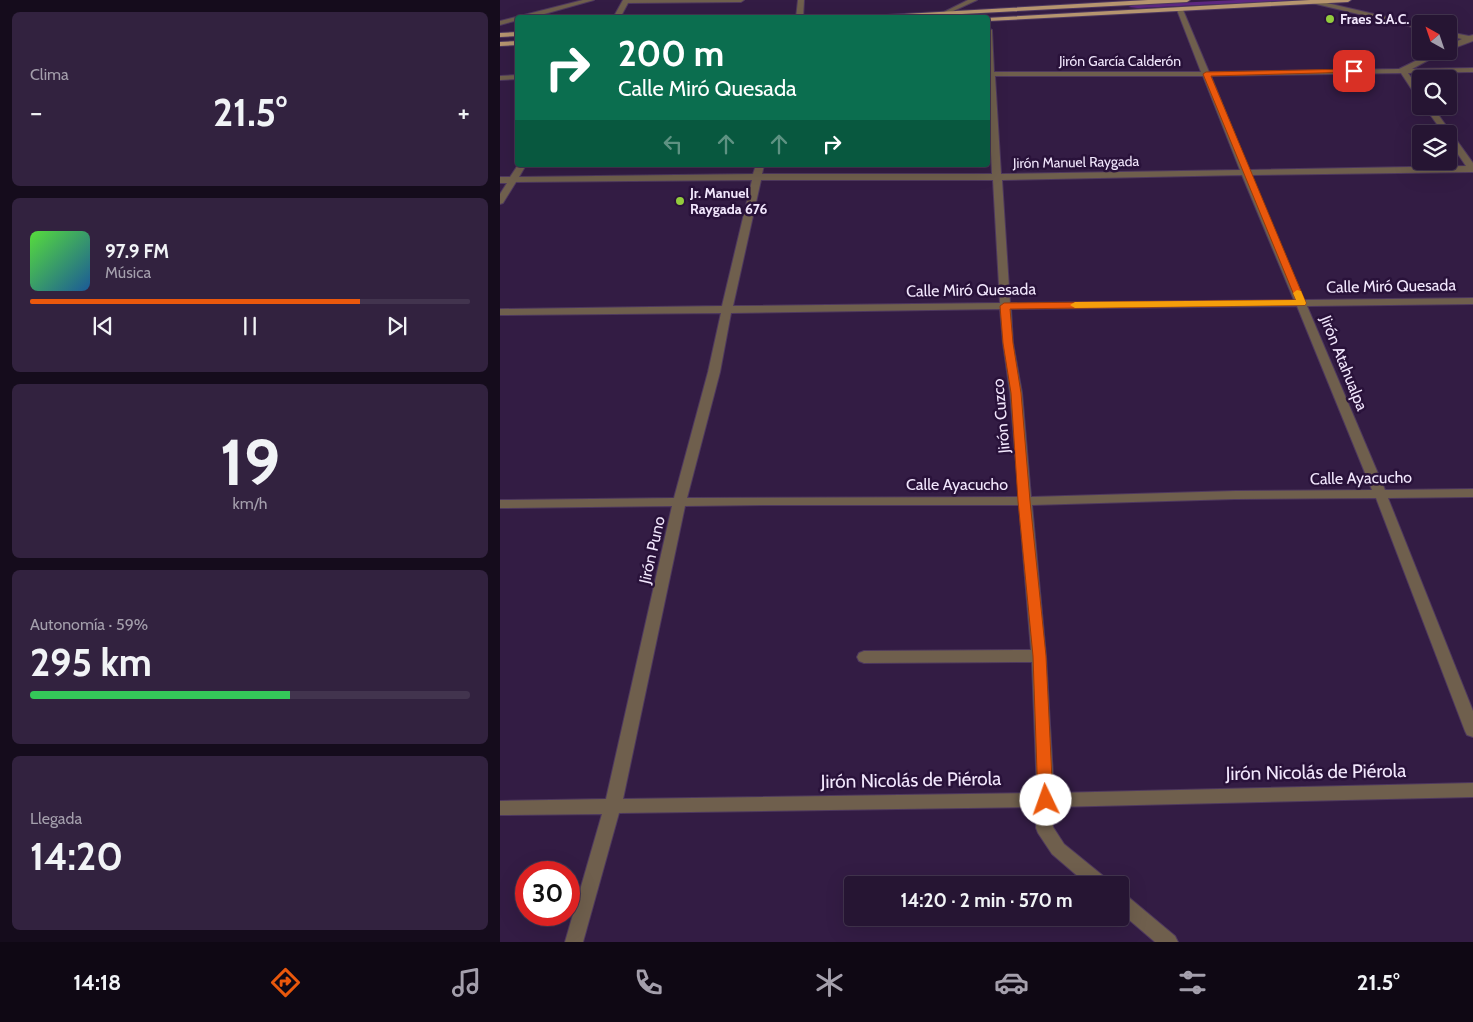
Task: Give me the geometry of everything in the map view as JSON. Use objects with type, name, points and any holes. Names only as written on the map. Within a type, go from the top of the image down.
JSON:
[{"type":"main road","points":[[903,15],[1187,0]]},
{"type":"main road","points":[[990,19],[1348,0]]},
{"type":"main road","points":[[1119,3],[1123,13]]},
{"type":"main road","points":[[500,35],[515,34]]},
{"type":"main road","points":[[500,44],[515,43]]},
{"type":"street","points":[[531,15],[591,0]]},
{"type":"street","points":[[618,15],[626,0],[741,0]]},
{"type":"street","points":[[799,15],[801,0]]},
{"type":"street","points":[[948,12],[974,0]]},
{"type":"street","points":[[1314,2],[1412,25]]},
{"type":"street","name":"Jirón Atahualpa","points":[[1180,10],[1380,494],[1473,731]]},
{"type":"street","points":[[500,23],[515,19]]},
{"type":"street","points":[[1458,36],[1472,38]]},
{"type":"street","points":[[1458,44],[1472,38]]},
{"type":"street","points":[[1412,84],[1402,70],[1423,60]]},
{"type":"street","name":"Jirón García Calderón","points":[[990,74],[1206,74],[1473,70]]},
{"type":"street","points":[[500,78],[515,78]]},
{"type":"street","name":"Jirón Cuzco","points":[[990,87],[1004,306],[1016,393],[1024,501],[1040,656],[1046,800],[1044,828],[1058,848],[1091,876]]},
{"type":"street","points":[[1457,147],[1473,169]]},
{"type":"street","points":[[500,201],[521,167]]},
{"type":"street","name":"Jirón Manuel Raygada","points":[[500,180],[758,171],[997,177],[1473,169]]},
{"type":"street","name":"Jirón Puno","points":[[574,942],[613,806],[680,501],[714,372],[726,309],[758,171]]},
{"type":"street","name":"Calle Miró Quesada","points":[[500,312],[1473,301]]},
{"type":"street","name":"Calle Ayacucho","points":[[500,504],[680,501],[1024,501],[1473,493]]},
{"type":"street","points":[[864,658],[1040,656]]},
{"type":"street","name":"Jirón Nicolás de Piérola","points":[[500,808],[1046,800],[1473,790]]},
{"type":"street","points":[[1129,909],[1169,942]]},
{"type":"shaded area","points":[[1237,0],[1301,0],[1128,7],[1134,5]]},
{"type":"slow traffic","points":[[1075,305],[1302,303],[1297,293]]},
{"type":"place","name":"Fraes S.A.C.","points":[[1330,19]]},
{"type":"place","name":"Jr. Manuel Raygada 676","points":[[680,201]]},
{"type":"route","points":[[1046,800],[1040,656],[1024,501],[1016,393],[1004,306],[1302,303],[1206,74],[1354,71]]}]
